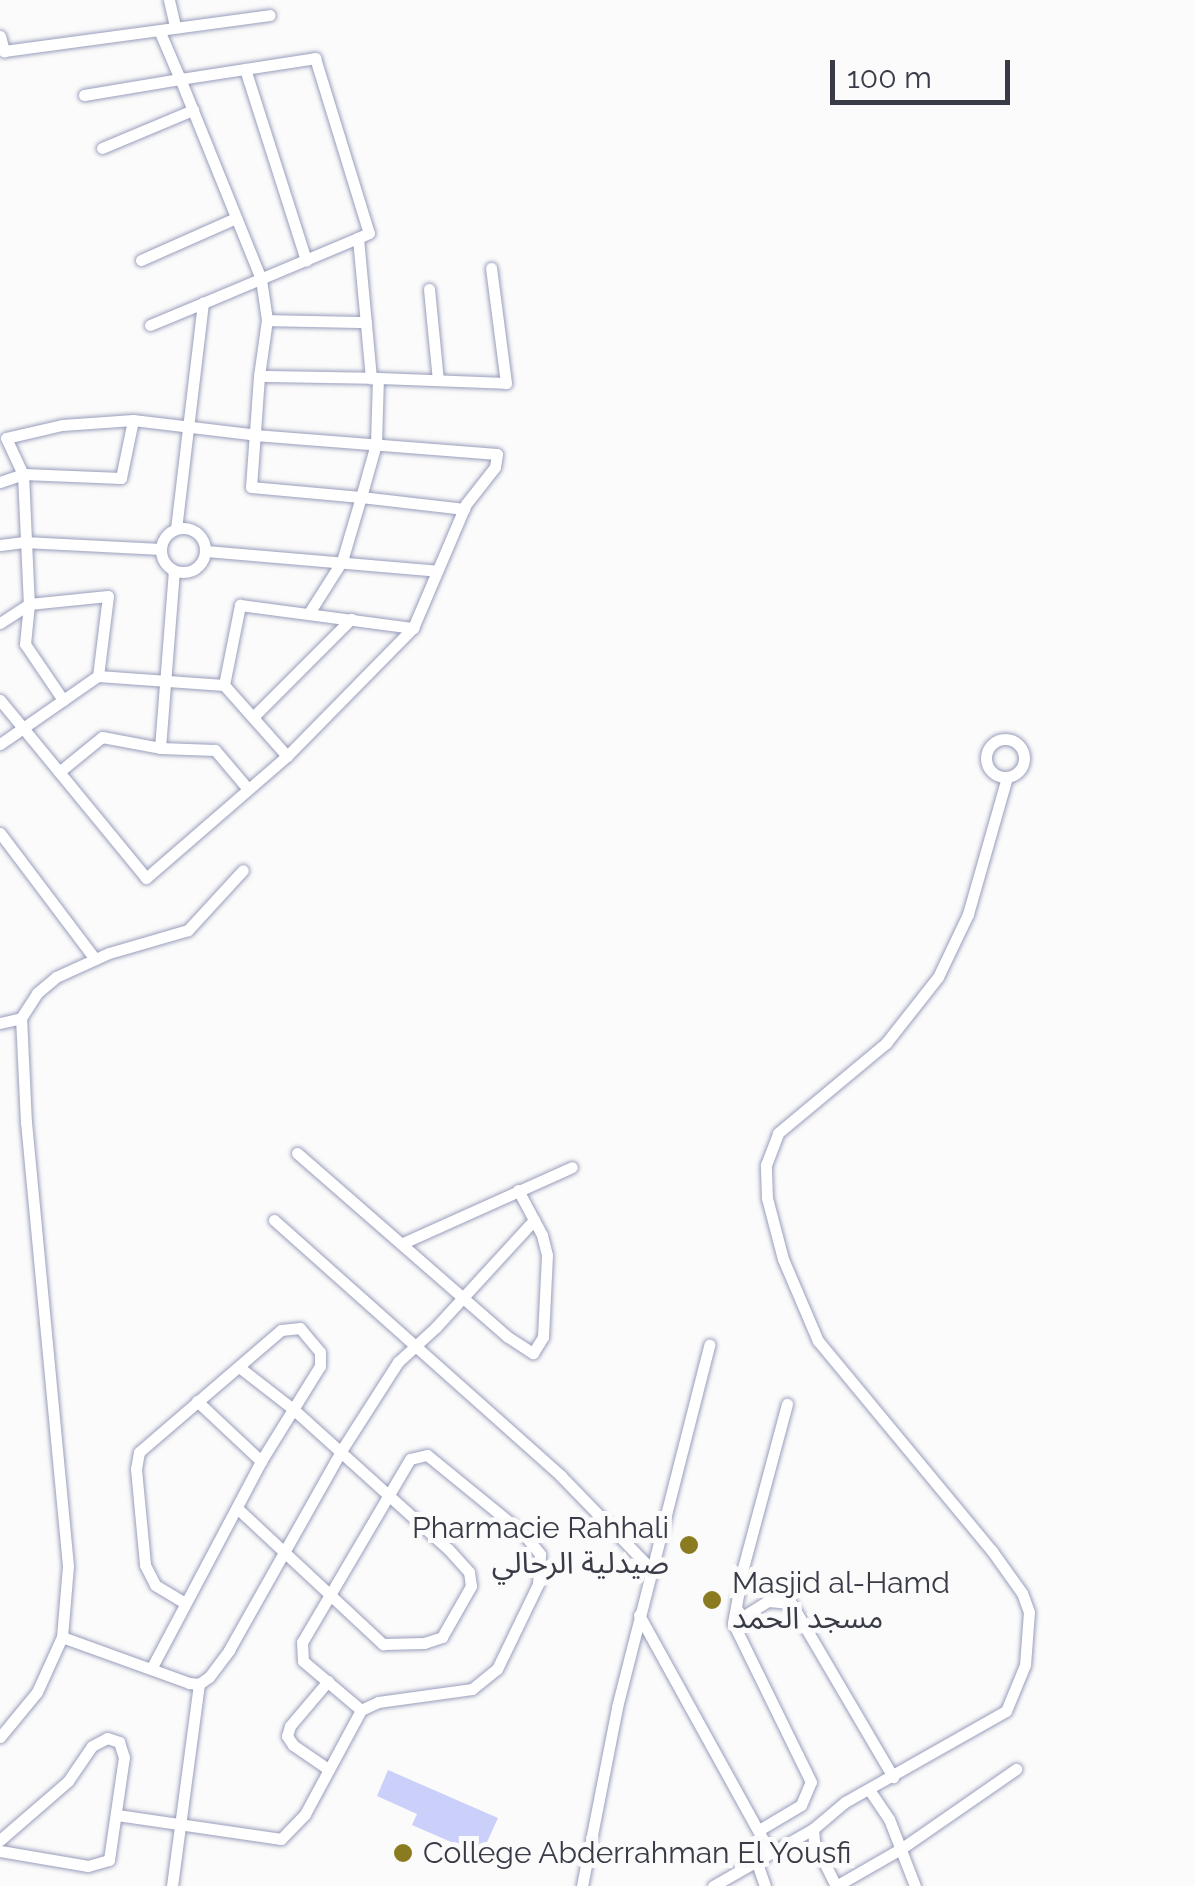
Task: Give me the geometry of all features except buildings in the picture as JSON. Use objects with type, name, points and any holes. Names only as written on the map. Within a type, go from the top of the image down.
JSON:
[{"type":"street","points":[[170,0],[175,27]]},
{"type":"street","points":[[0,36],[4,51],[270,15]]},
{"type":"street","points":[[159,30],[260,279],[267,320],[251,487],[464,509]]},
{"type":"street","points":[[84,95],[315,58],[370,232],[150,325]]},
{"type":"street","points":[[245,69],[306,260]]},
{"type":"street","points":[[102,148],[193,110]]},
{"type":"street","points":[[141,260],[236,218]]},
{"type":"street","points":[[309,613],[342,561],[376,444],[374,378],[358,238]]},
{"type":"street","points":[[259,376],[506,383],[491,268]]},
{"type":"street","points":[[429,289],[438,380]]},
{"type":"street","points":[[202,303],[191,427],[176,529],[161,549],[162,558],[174,570],[195,570],[206,551]]},
{"type":"street","points":[[267,320],[366,322]]},
{"type":"street","points":[[0,482],[23,474],[121,478],[133,420]]},
{"type":"street","points":[[0,700],[146,878],[287,756],[413,628],[464,509],[495,467],[497,454],[258,435],[133,420],[62,425],[6,438],[23,474],[29,604],[25,644],[63,700]]},
{"type":"street","points":[[176,529],[197,532],[206,551]]},
{"type":"street","points":[[0,545],[24,542],[161,549]]},
{"type":"street","points":[[206,551],[437,571]]},
{"type":"street","points":[[160,748],[174,570]]},
{"type":"street","points":[[0,623],[29,604],[108,596],[98,676]]},
{"type":"street","points":[[224,684],[240,605],[413,628]]},
{"type":"street","points":[[253,717],[351,619]]},
{"type":"street","points":[[0,744],[98,676],[224,684],[287,756]]},
{"type":"street","points":[[59,772],[102,737],[160,748],[215,750],[248,789]]},
{"type":"street","points":[[712,1886],[813,1829],[845,1802],[893,1777],[942,1744],[1006,1711],[1024,1665],[1029,1612],[1022,1593],[992,1551],[818,1341],[783,1260],[767,1198],[766,1165],[778,1133],[886,1042],[938,977],[968,914],[1007,777]]},
{"type":"street","points":[[0,833],[95,959]]},
{"type":"street","points":[[0,1738],[37,1692],[62,1638],[68,1566],[26,1123],[21,1018],[36,992],[95,959],[188,930],[243,870]]},
{"type":"street","points":[[0,1023],[21,1018]]},
{"type":"street","points":[[297,1153],[529,1353],[538,1350],[545,1326],[548,1255],[518,1190]]},
{"type":"street","points":[[403,1242],[572,1167]]},
{"type":"street","points":[[274,1220],[561,1476],[653,1571]]},
{"type":"street","points":[[172,1886],[200,1684],[229,1650],[341,1452],[398,1362],[534,1220]]},
{"type":"street","points":[[151,1669],[260,1461],[322,1360],[300,1328],[281,1330],[150,1440],[136,1459],[149,1577],[185,1603]]},
{"type":"street","points":[[582,1886],[639,1615],[709,1345]]},
{"type":"street","points":[[237,1508],[383,1644],[435,1640],[458,1615],[471,1586],[469,1572],[389,1495],[239,1366]]},
{"type":"street","points":[[197,1402],[260,1461]]},
{"type":"street","points":[[759,1830],[802,1804],[810,1790],[810,1774],[733,1624],[743,1568],[787,1404]]},
{"type":"street","points":[[117,1815],[281,1839],[296,1829],[361,1710],[378,1702],[472,1689],[488,1679],[508,1652],[542,1574],[540,1554],[534,1544],[427,1454],[410,1460],[302,1642],[300,1654],[361,1710]]},
{"type":"street","points":[[733,1624],[768,1600],[791,1602],[893,1777]]},
{"type":"street","points":[[639,1615],[770,1852]]},
{"type":"street","points":[[62,1638],[200,1684]]},
{"type":"street","points":[[328,1682],[290,1726],[287,1736],[293,1745],[328,1769]]},
{"type":"street","points":[[0,1840],[49,1800],[92,1746],[107,1738],[123,1749],[112,1853],[98,1866],[0,1851]]},
{"type":"street","points":[[813,1829],[836,1886],[902,1848],[1016,1769]]},
{"type":"street","points":[[870,1790],[902,1848],[916,1886]]},
{"type":"street","points":[[756,1860],[765,1886]]},
{"type":"shaded area","points":[[388,1770],[498,1818],[481,1855],[412,1825],[417,1814],[377,1796]]},
{"type":"place","name":"Pharmacie Rahhali صيدلية الرحالي","points":[[689,1545]]},
{"type":"place","name":"Masjid al-Hamd مسجد الحمد","points":[[712,1600]]},
{"type":"place","name":"College Abderrahman El Yousfi","points":[[403,1853]]}]
